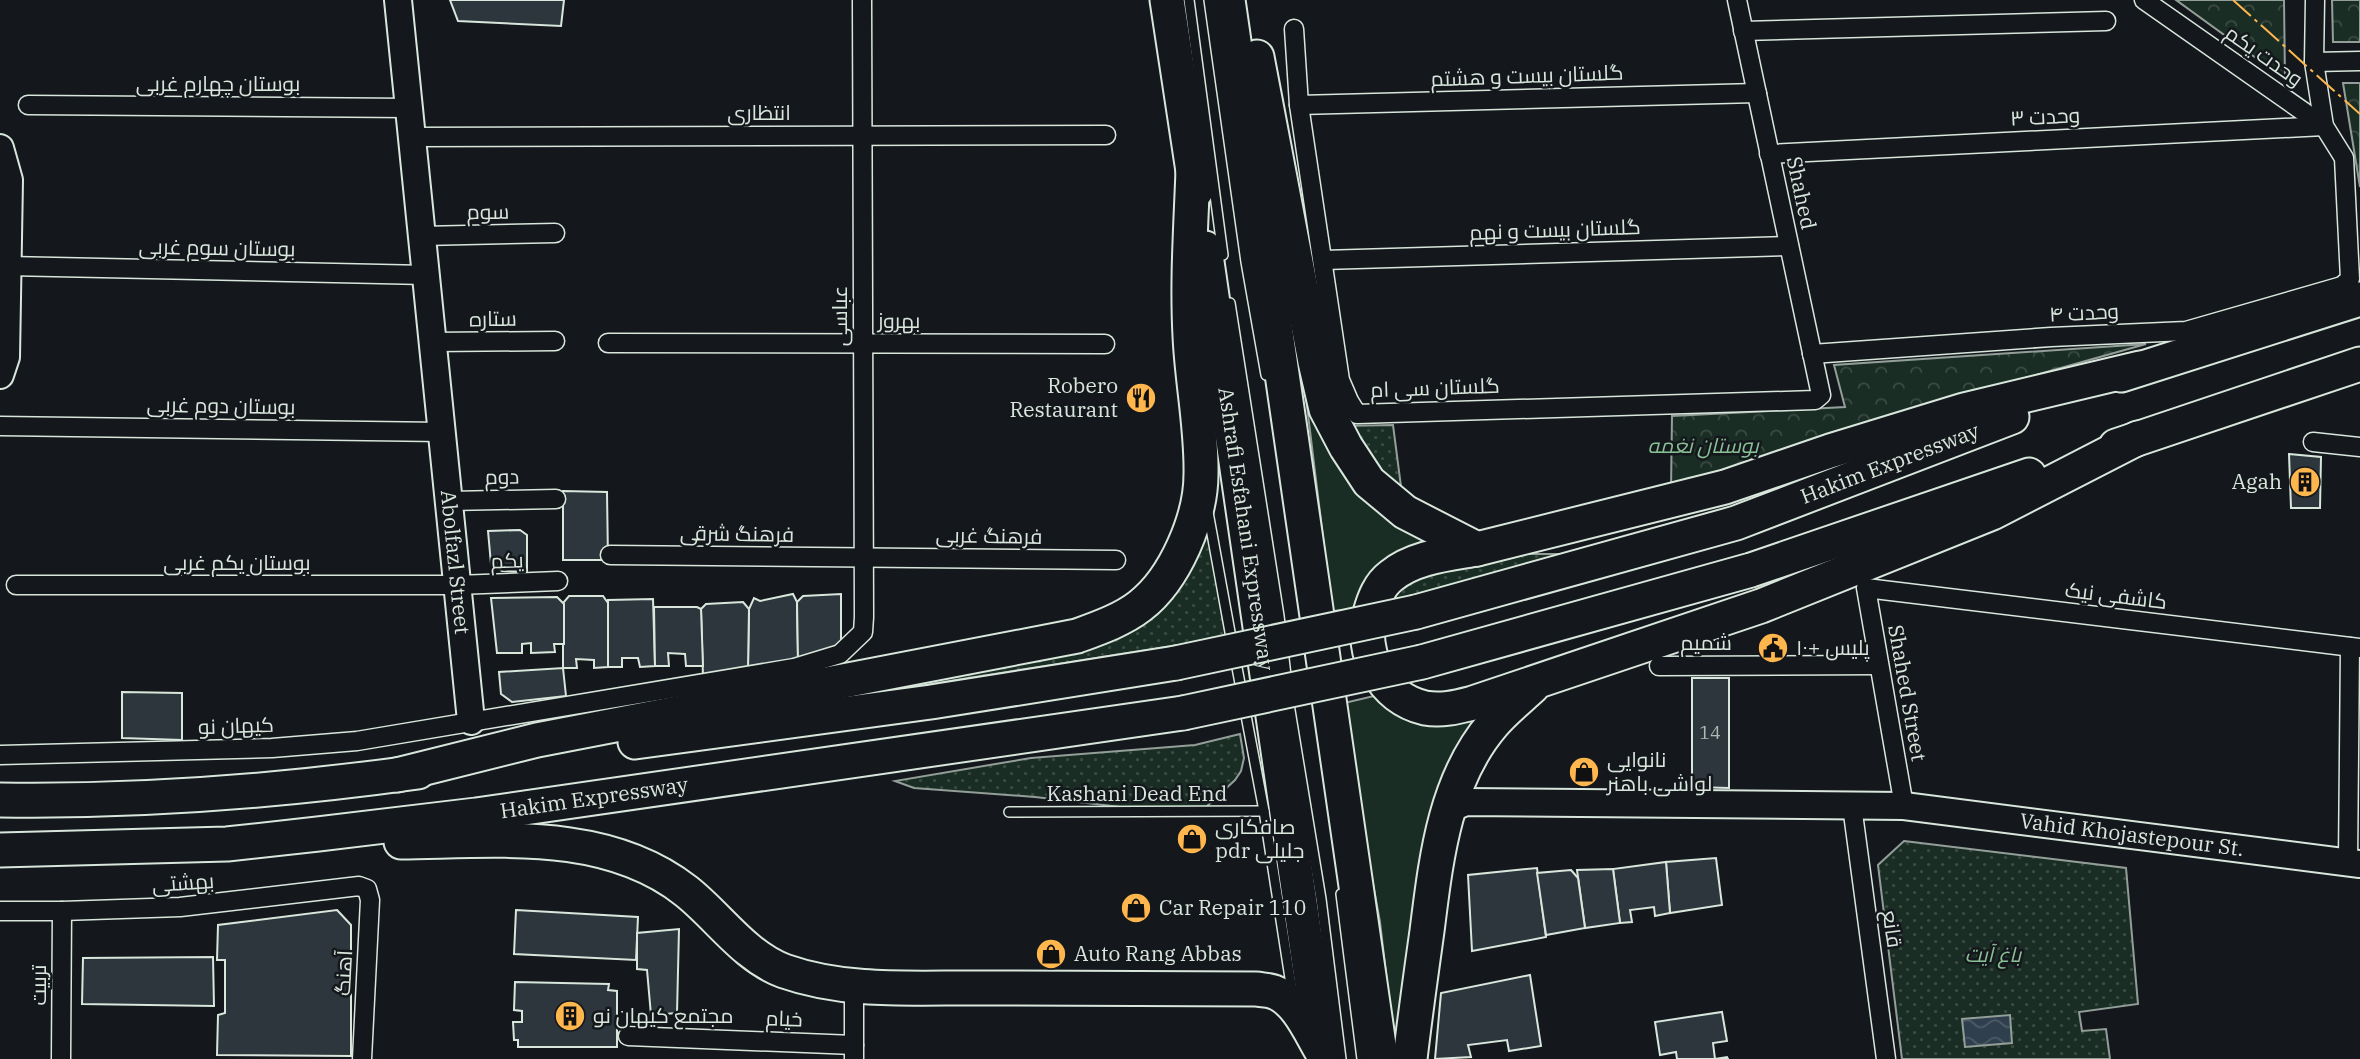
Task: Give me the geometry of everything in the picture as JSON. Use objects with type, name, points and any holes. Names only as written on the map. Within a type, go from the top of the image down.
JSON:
[{"type":"highway","name":"Ashrafi Esfahani Expressway","points":[[1167,0],[1329,1056]]},
{"type":"highway","points":[[1228,0],[1381,1059]]},
{"type":"highway","points":[[1240,0],[1260,66],[1326,409],[1369,482],[1405,512],[1477,549]]},
{"type":"highway","points":[[0,797],[49,801],[229,792],[397,775],[537,740],[1077,636],[1110,624],[1139,607],[1160,587],[1175,566],[1193,521],[1202,476],[1190,338],[1188,280],[1193,170]]},
{"type":"highway","name":"Hakim Expressway","points":[[397,775],[931,702],[1176,663],[1416,612],[1736,523],[2140,368],[2355,289]]},
{"type":"highway","points":[[2140,368],[1964,410],[1725,487],[1407,566],[1389,577],[1374,597],[1366,630],[1367,647],[1372,661],[1385,685],[1402,699],[1426,708],[1447,709],[1473,703],[1787,596],[1993,513],[2138,438],[2360,364]]},
{"type":"highway","name":"Hakim Expressway","points":[[0,850],[227,844],[476,815],[1183,713],[1422,662],[1751,570],[2138,438]]},
{"type":"highway","points":[[1410,1059],[1432,892],[1449,810],[1467,765],[1492,724],[1541,678]]},
{"type":"highway","points":[[227,844],[544,842],[607,851],[653,870],[685,890],[748,949],[783,970],[851,987],[1257,989],[1274,992],[1287,1000],[1329,1056]]},
{"type":"street","name":"Abolfazl Street","points":[[398,0],[471,721]]},
{"type":"street","name":"عباسی","points":[[471,721],[794,668],[840,654],[863,632],[862,0]]},
{"type":"street","name":"Shahed","points":[[1737,0],[1821,396]]},
{"type":"street","name":"وحدت یکم","points":[[2144,0],[2324,126]]},
{"type":"street","points":[[2315,0],[2314,62],[2324,126],[2344,158],[2355,289]]},
{"type":"street","points":[[1743,31],[2106,21]]},
{"type":"street","name":"گلستان سی ام","points":[[1294,29],[1299,105],[1340,380],[1357,414],[1815,400],[1821,396]]},
{"type":"street","points":[[2314,62],[2360,61]]},
{"type":"street","name":"گلستان بیست و هشتم","points":[[1299,105],[1756,93]]},
{"type":"street","name":"بوستان چهارم غربی","points":[[27,105],[409,108]]},
{"type":"street","name":"وحدت ۳","points":[[1769,154],[2324,126]]},
{"type":"street","name":"انتظاری","points":[[412,137],[1107,135]]},
{"type":"street","points":[[0,148],[9,180],[6,357],[0,375]]},
{"type":"street","name":"سوم","points":[[422,236],[555,233]]},
{"type":"street","name":"گلستان بیست و نهم","points":[[1323,260],[1789,246]]},
{"type":"street","name":"بوستان سوم غربی","points":[[7,266],[426,275]]},
{"type":"street","name":"وحدت ۴","points":[[1812,354],[2186,331],[2342,286],[2355,289]]},
{"type":"street","name":"ستاره","points":[[433,342],[555,341]]},
{"type":"street","name":"بهروز","points":[[608,343],[1105,344]]},
{"type":"street","name":"بوستان دوم غربی","points":[[0,426],[442,432]]},
{"type":"street","points":[[2314,442],[2360,447]]},
{"type":"street","name":"دوم","points":[[449,501],[555,499]]},
{"type":"street","name":"فرهنگ شرقی","points":[[610,555],[863,558]]},
{"type":"street","name":"فرهنگ غربی","points":[[863,558],[1116,560]]},
{"type":"street","name":"یکم","points":[[457,585],[558,581]]},
{"type":"street","name":"بوستان یکم غربی","points":[[16,585],[457,585]]},
{"type":"street","name":"کاشفی نیک","points":[[1866,588],[2355,648]]},
{"type":"street","name":"Shahed Street","points":[[1866,588],[1903,806]]},
{"type":"street","points":[[2354,863],[2355,648]]},
{"type":"street","name":"شمیم","points":[[1659,666],[1879,665]]},
{"type":"street","name":"کیهان نو","points":[[0,755],[272,748],[357,741],[471,721]]},
{"type":"street","points":[[1449,810],[1466,802],[1852,806]]},
{"type":"street","name":"Vahid Khojastepour St.","points":[[1852,806],[1903,806],[2354,863]]},
{"type":"street","name":"قانع","points":[[1852,806],[1886,1059]]},
{"type":"street","name":"بهشتی","points":[[0,911],[180,907],[359,886],[367,889]]},
{"type":"street","name":"آهنگ","points":[[362,1059],[370,900],[367,889]]},
{"type":"street","name":"تربیت","points":[[61,1059],[62,911]]},
{"type":"street","points":[[854,1001],[854,1052]]},
{"type":"street","name":"خیام","points":[[628,1036],[854,1052]]},
{"type":"lane","points":[[1189,0],[1224,262]]},
{"type":"lane","points":[[1209,0],[1246,262],[1268,390]]},
{"type":"lane","points":[[1227,289],[1279,616],[1291,723],[1321,899],[1329,1056]]},
{"type":"lane","points":[[1202,476],[1264,811],[1294,1008]]},
{"type":"lane","points":[[1303,625],[1307,652]]},
{"type":"lane","points":[[1311,678],[1313,692]]},
{"type":"lane","name":"Kashani Dead End","points":[[1009,812],[1264,811]]},
{"type":"lane","points":[[1339,882],[1362,1059]]},
{"type":"green space","points":[[2176,0],[2284,0],[2285,79]]},
{"type":"green space","points":[[2332,0],[2360,0],[2360,42],[2333,42]]},
{"type":"green space","points":[[2343,83],[2360,83],[2360,187]]},
{"type":"green space","name":"بوستان نغمه","points":[[2146,344],[1951,399],[1671,490],[1672,416],[1845,407],[1834,365]]},
{"type":"green space","points":[[1306,398],[1321,422],[1452,546],[1358,609],[1332,611]]},
{"type":"green space","points":[[1393,425],[1403,502],[1341,426]]},
{"type":"green space","points":[[1205,517],[1226,636],[644,729],[1096,637]]},
{"type":"green space","points":[[1517,554],[1582,554],[1381,605],[1406,577]]},
{"type":"green space","points":[[1378,695],[1415,718],[1436,725],[1448,725],[1479,717],[1396,1059],[1380,922],[1340,704]]},
{"type":"green space","points":[[1240,734],[1244,758],[1241,771],[1235,780],[1205,808],[1172,813],[1035,797],[914,788],[895,781],[1031,758],[1195,745]]},
{"type":"green space","name":"باغ آیت","points":[[1904,841],[2126,868],[2138,1004],[2079,1012],[2082,1031],[2106,1029],[2110,1059],[1902,1059],[1878,865]]},
{"type":"water","points":[[2010,1015],[2012,1043],[1965,1047],[1962,1019]]},
{"type":"building","points":[[450,0],[564,0],[561,26],[458,21]]},
{"type":"building","name":"Agah","points":[[2289,454],[2321,457],[2320,508],[2291,508]]},
{"type":"building","points":[[563,491],[607,492],[608,560],[563,560]]},
{"type":"building","points":[[520,530],[527,535],[527,572],[502,571],[491,564],[488,531]]},
{"type":"building","points":[[793,594],[797,602],[798,660],[748,667],[749,609],[754,598],[760,601]]},
{"type":"building","points":[[841,594],[841,645],[798,660],[797,602],[803,596]]},
{"type":"building","points":[[569,596],[603,596],[608,603],[608,667],[594,668],[594,660],[576,659],[577,668],[563,668],[563,603]]},
{"type":"building","points":[[557,597],[564,604],[564,644],[554,644],[555,652],[531,653],[531,643],[522,644],[522,653],[497,653],[491,598]]},
{"type":"building","points":[[653,599],[655,666],[640,667],[638,658],[622,658],[622,667],[608,667],[608,600]]},
{"type":"building","points":[[743,602],[749,609],[748,667],[703,677],[701,609],[706,604]]},
{"type":"building","points":[[654,607],[701,609],[703,666],[686,666],[685,654],[668,653],[669,666],[655,666]]},
{"type":"building","points":[[563,668],[566,696],[512,702],[501,694],[499,672]]},
{"type":"building","points":[[1692,678],[1729,678],[1729,788],[1692,787]]},
{"type":"building","points":[[122,692],[182,693],[182,740],[122,738]]},
{"type":"building","points":[[1716,858],[1722,905],[1670,913],[1666,862]]},
{"type":"building","points":[[1666,862],[1670,913],[1655,916],[1654,907],[1630,910],[1632,922],[1620,923],[1613,869]]},
{"type":"building","points":[[1537,868],[1546,937],[1472,951],[1468,875]]},
{"type":"building","points":[[1613,869],[1620,923],[1585,928],[1577,870]]},
{"type":"building","points":[[1571,870],[1578,878],[1585,928],[1546,935],[1537,873]]},
{"type":"building","points":[[337,910],[351,925],[351,1056],[217,1055],[218,1015],[225,1013],[225,960],[217,960],[218,925]]},
{"type":"building","name":"مجتمع کیهان نو","points":[[516,910],[638,917],[636,960],[514,954]]},
{"type":"building","name":"مجتمع کیهان نو","points":[[679,929],[677,1013],[651,1015],[647,970],[637,969],[637,933]]},
{"type":"building","points":[[213,957],[214,1006],[82,1004],[83,958]]},
{"type":"building","points":[[1530,975],[1541,1046],[1509,1051],[1507,1040],[1468,1045],[1471,1057],[1435,1059],[1441,993]]},
{"type":"building","name":"مجتمع کیهان نو","points":[[515,982],[609,984],[608,990],[617,991],[617,1047],[518,1047],[518,1040],[514,1040],[513,1022],[522,1022],[522,1011],[514,1010]]},
{"type":"building","points":[[1722,1012],[1727,1041],[1713,1043],[1715,1059],[1677,1059],[1676,1052],[1660,1055],[1655,1022]]},
{"type":"power","points":[[2233,0],[2360,114]]},
{"type":"place","name":"Robero Restaurant","points":[[1141,398]]},
{"type":"place","name":"Agah","points":[[2305,482]]},
{"type":"place","name":"پلیس +۱۰","points":[[1773,648]]},
{"type":"place","name":"نانوایی لواشی باهنر","points":[[1584,772]]},
{"type":"place","name":"صافکاری pdr جلیلی","points":[[1192,839]]},
{"type":"place","name":"Car Repair 110","points":[[1136,908]]},
{"type":"place","name":"Auto Rang Abbas","points":[[1051,954]]},
{"type":"place","name":"مجتمع کیهان نو","points":[[570,1016]]}]
